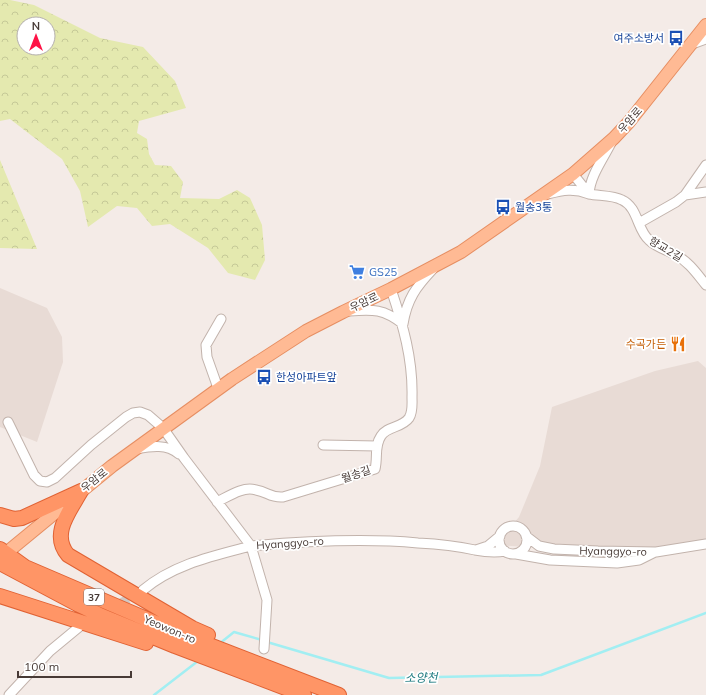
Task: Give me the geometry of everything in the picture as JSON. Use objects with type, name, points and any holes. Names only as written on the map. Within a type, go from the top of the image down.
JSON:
[{"type":"highway","points":[[0,515],[22,518],[81,491]]},
{"type":"highway","points":[[81,491],[62,525],[60,538],[64,551],[189,632]]},
{"type":"highway","name":"Yeowon-ro","points":[[1,556],[25,567],[189,632],[253,669],[304,695]]},
{"type":"highway","name":"Yeowon-ro","points":[[1,556],[79,606],[173,649]]},
{"type":"highway","points":[[0,596],[173,649],[228,671],[253,669]]},
{"type":"highway","name":"Yeowon-ro","points":[[253,669],[339,695]]},
{"type":"main road","name":"우암로","points":[[1,556],[134,449],[218,388],[306,331],[433,268],[461,252],[544,196],[573,174],[614,138],[651,95],[706,25]]},
{"type":"street","points":[[689,46],[706,39]]},
{"type":"street","points":[[589,194],[593,177],[614,138]]},
{"type":"street","points":[[639,223],[676,202],[685,195],[706,165]]},
{"type":"street","points":[[573,174],[589,194]]},
{"type":"street","name":"향교2길","points":[[544,196],[562,190],[573,189],[589,194],[622,200],[628,204],[639,223],[643,234],[649,241],[686,261],[706,285]]},
{"type":"street","points":[[685,195],[706,192]]},
{"type":"street","points":[[403,324],[405,310],[409,299],[416,287],[433,268]]},
{"type":"street","points":[[323,444],[377,446],[381,436],[385,432],[404,424],[410,418],[412,409],[413,378],[403,324],[391,289]]},
{"type":"street","points":[[343,312],[365,310],[378,311],[392,315],[403,324]]},
{"type":"street","points":[[218,388],[207,357],[206,345],[221,318]]},
{"type":"street","name":"Hyanggyo-ro","points":[[8,422],[34,475],[40,481],[47,482],[55,478],[91,445],[126,417],[133,413],[140,412],[148,415],[163,428],[251,546],[309,541],[378,541],[418,543],[476,550],[488,553],[505,551]]},
{"type":"street","points":[[134,449],[151,446],[164,447],[174,450],[184,458]]},
{"type":"street","name":"월송길","points":[[217,502],[238,491],[256,489],[275,498],[283,497],[375,468],[377,461],[377,446]]},
{"type":"street","points":[[476,550],[488,546],[500,536],[503,531],[513,526],[523,531],[527,542],[521,551],[516,554],[511,554],[505,551],[502,547],[500,536]]},
{"type":"street","name":"Hyanggyo-ro","points":[[526,536],[539,546],[554,549],[598,551],[656,552],[706,544]]},
{"type":"street","points":[[143,590],[166,573],[183,566],[251,546],[267,600],[264,649]]},
{"type":"street","name":"Hyanggyo-ro","points":[[516,554],[550,560],[617,563],[639,560],[656,552]]},
{"type":"street","points":[[8,695],[50,651],[79,627]]},
{"type":"shaded area","points":[[0,288],[47,308],[62,337],[63,362],[37,442],[0,427]]},
{"type":"shaded area","points":[[698,361],[706,368],[706,541],[651,555],[495,545],[519,517],[540,466],[552,407],[655,371]]},
{"type":"green space","points":[[0,0],[10,0],[34,5],[56,16],[100,38],[143,47],[175,81],[186,108],[139,121],[137,133],[147,139],[149,154],[155,165],[171,166],[183,182],[180,198],[219,199],[237,190],[250,198],[262,225],[265,260],[255,280],[228,273],[208,248],[170,224],[152,226],[137,208],[117,206],[88,227],[80,191],[62,159],[10,119],[0,121]]},
{"type":"green space","points":[[0,160],[37,249],[0,248]]},
{"type":"waterway","name":"소양천","points":[[267,642],[389,678],[541,675],[706,613]]},
{"type":"waterway","name":"소양천","points":[[219,644],[234,632],[262,640]]},
{"type":"waterway","name":"소양천","points":[[154,695],[198,661]]},
{"type":"tunnel","points":[[97,617],[138,593]]},
{"type":"place","name":"여주소방서","points":[[676,38]]},
{"type":"place","name":"월송3통","points":[[503,207]]},
{"type":"place","name":"GS25","points":[[357,272]]},
{"type":"place","name":"수곡가든","points":[[678,344]]},
{"type":"place","name":"한성아파트앞","points":[[264,377]]}]
